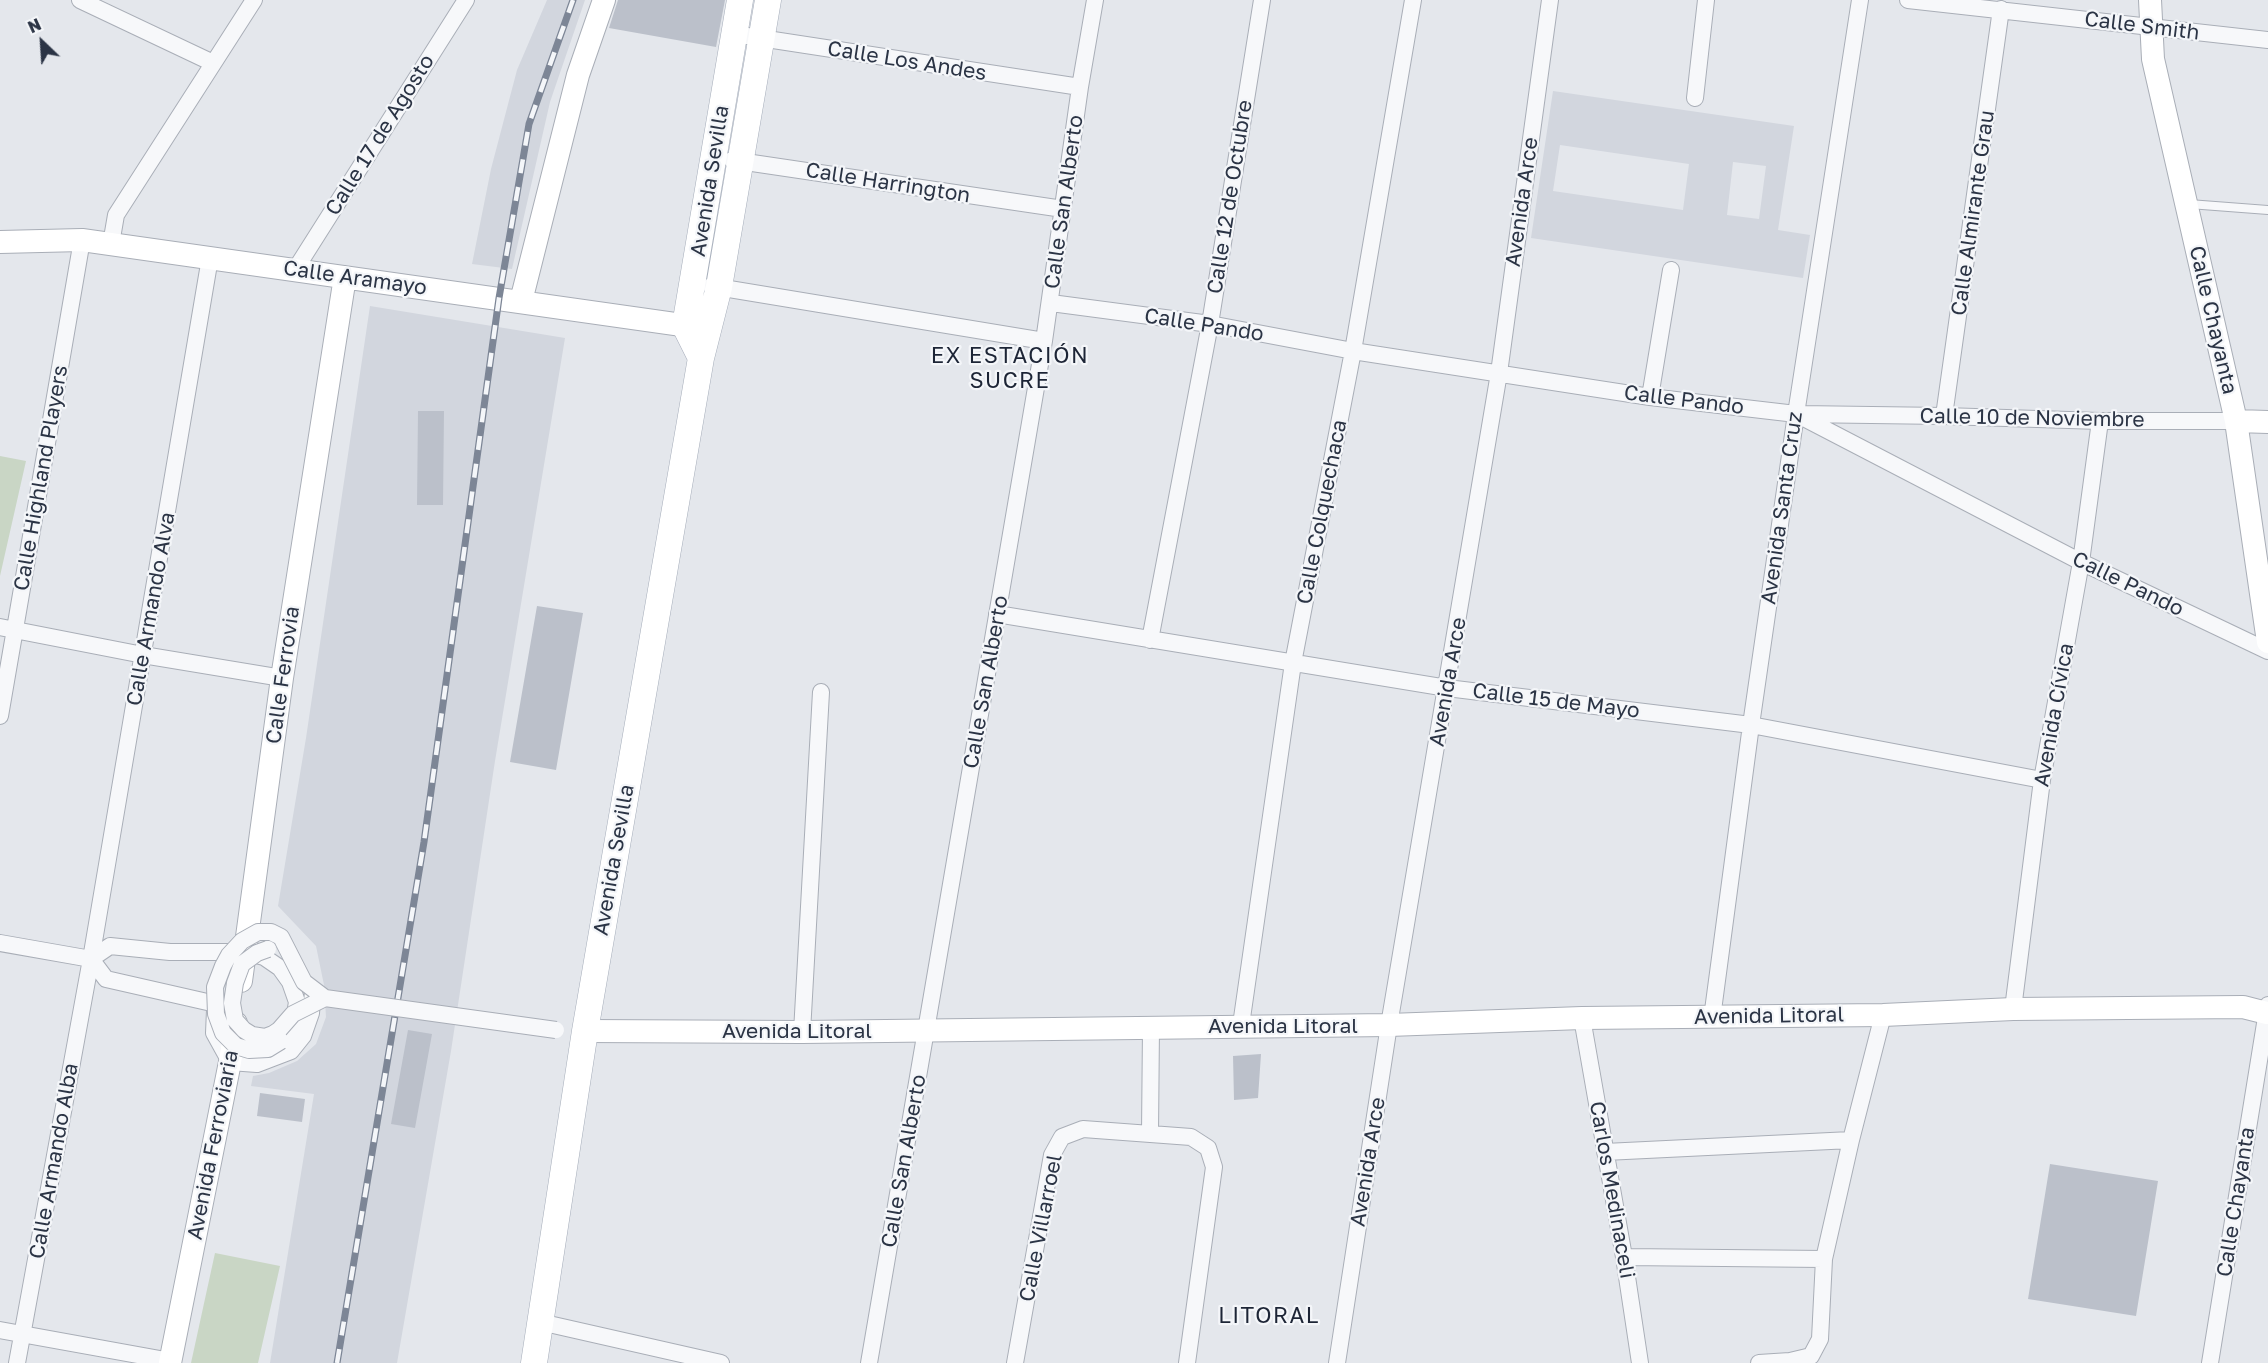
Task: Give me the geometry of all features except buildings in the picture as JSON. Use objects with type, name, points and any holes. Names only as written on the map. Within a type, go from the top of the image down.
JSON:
[{"type":"main road","points":[[521,301],[578,75],[604,0]]},
{"type":"main road","name":"Avenida Sevilla","points":[[534,1363],[585,1030],[701,358],[692,283],[740,0]]},
{"type":"main road","name":"Avenida Sevilla","points":[[698,327],[719,288],[768,0]]},
{"type":"main road","name":"Calle Chayanta","points":[[2150,0],[2153,59],[2236,421],[2268,642]]},
{"type":"main road","name":"Calle Aramayo","points":[[0,242],[82,240],[698,327]]},
{"type":"main road","name":"Calle Ferrovia","points":[[248,926],[282,678],[345,277]]},
{"type":"main road","name":"Calle 10 de Noviembre","points":[[2236,421],[2268,422]]},
{"type":"main road","name":"Avenida Ferroviaria","points":[[171,1362],[230,1062],[235,952],[248,926]]},
{"type":"main road","name":"Avenida Litoral","points":[[585,1030],[802,1032],[1389,1025],[1582,1018],[1712,1018],[2013,1010],[2268,1008]]},
{"type":"street","points":[[80,0],[213,63]]},
{"type":"street","points":[[111,244],[116,215],[254,0]]},
{"type":"street","name":"Calle 17 de Agosto","points":[[295,270],[466,0]]},
{"type":"street","name":"Calle San Alberto","points":[[869,1363],[1051,303],[1080,87],[1095,0]]},
{"type":"street","name":"Calle 12 de Octubre","points":[[1150,640],[1210,324],[1262,0]]},
{"type":"street","name":"Calle Colquechaca","points":[[1241,1025],[1293,663],[1353,351],[1413,0]]},
{"type":"street","name":"Avenida Arce","points":[[1336,1363],[1389,1025],[1499,373],[1550,0]]},
{"type":"street","points":[[1695,98],[1706,0]]},
{"type":"street","name":"Avenida Santa Cruz","points":[[1712,1018],[1796,414],[1860,0]]},
{"type":"street","name":"Calle Smith","points":[[1908,0],[2268,40]]},
{"type":"street","name":"Calle Almirante Grau","points":[[1944,416],[2001,9]]},
{"type":"street","name":"Calle Los Andes","points":[[734,34],[1080,87]]},
{"type":"street","name":"Calle Harrington","points":[[714,157],[1063,209]]},
{"type":"street","name":"Calle Highland Players","points":[[0,716],[8,628],[82,240]]},
{"type":"street","name":"Calle Armando Alva","points":[[91,959],[210,258]]},
{"type":"street","points":[[1650,397],[1671,270]]},
{"type":"street","points":[[692,283],[1044,341]]},
{"type":"street","name":"Calle Pando","points":[[1051,303],[1210,324],[1353,351],[1650,397],[1796,414],[2081,562],[2268,651]]},
{"type":"street","name":"Calle 10 de Noviembre","points":[[1796,414],[2100,421],[2236,421]]},
{"type":"street","name":"Avenida Cívica","points":[[2013,1010],[2042,780],[2081,562],[2100,421]]},
{"type":"street","name":"Calle 15 de Mayo","points":[[997,614],[1447,688],[1751,725],[2042,780]]},
{"type":"street","points":[[8,628],[143,655],[282,678]]},
{"type":"street","points":[[802,1032],[821,692]]},
{"type":"street","points":[[0,944],[91,959],[110,946],[170,952],[235,952],[264,957],[280,968],[290,982],[297,1002],[293,1026],[281,1041],[268,1049],[249,1050],[236,1046],[223,1033],[216,1014],[215,987],[229,955],[242,941],[258,932],[271,932],[281,937],[288,946],[304,982],[325,998],[293,1014],[273,1034],[265,1037],[252,1035],[235,1020],[232,1003],[234,983],[242,964],[257,953],[268,949],[287,949],[297,958],[313,992],[311,1013],[303,1036],[291,1051],[257,1064],[230,1062],[214,1033],[216,1004],[235,952]]},
{"type":"street","points":[[91,959],[106,979],[216,1004]]},
{"type":"street","name":"Calle Armando Alba","points":[[17,1363],[91,959]]},
{"type":"street","name":"Avenida Litoral","points":[[325,998],[556,1030],[585,1030]]},
{"type":"street","name":"Calle Chayanta","points":[[2210,1363],[2268,1008]]},
{"type":"street","points":[[1759,1363],[1790,1361],[1810,1356],[1820,1339],[1824,1259],[1883,1015]]},
{"type":"street","name":"Carlos Medinaceli","points":[[1582,1018],[1640,1363]]},
{"type":"street","points":[[1150,1133],[1151,1027]]},
{"type":"street","name":"Calle Villarroel","points":[[1015,1363],[1052,1155],[1062,1137],[1083,1129],[1191,1137],[1208,1148],[1214,1167],[1187,1363]]},
{"type":"street","points":[[1605,1152],[1851,1140]]},
{"type":"street","points":[[1624,1257],[1824,1259]]},
{"type":"street","points":[[540,1322],[721,1363]]},
{"type":"street","points":[[0,1330],[171,1362]]},
{"type":"lane","points":[[2186,204],[2268,210]]},
{"type":"shaded area","points":[[547,0],[585,0],[550,102],[512,269],[472,264],[491,169],[517,70]]},
{"type":"shaded area","points":[[1553,91],[1794,126],[1778,230],[1810,235],[1803,278],[1531,238]],"holes":[[[1560,145],[1689,164],[1683,210],[1553,191]],[[1733,162],[1766,166],[1759,219],[1727,215]]]},
{"type":"shaded area","points":[[370,306],[565,338],[495,761],[451,1051],[397,1363],[270,1363],[314,1094],[251,1086],[253,1076],[269,1073],[297,1061],[316,1044],[326,1017],[324,985],[316,946],[278,906],[306,738]]},
{"type":"green space","points":[[0,456],[26,461],[0,576]]},
{"type":"green space","points":[[215,1253],[280,1266],[258,1363],[191,1363]]},
{"type":"railway","points":[[337,1363],[424,842],[499,298],[529,124],[573,0]]},
{"type":"district","name":"EX ESTACIÓN SUCRE","points":[[1010,368]]},
{"type":"district","name":"LITORAL","points":[[1269,1316]]}]
